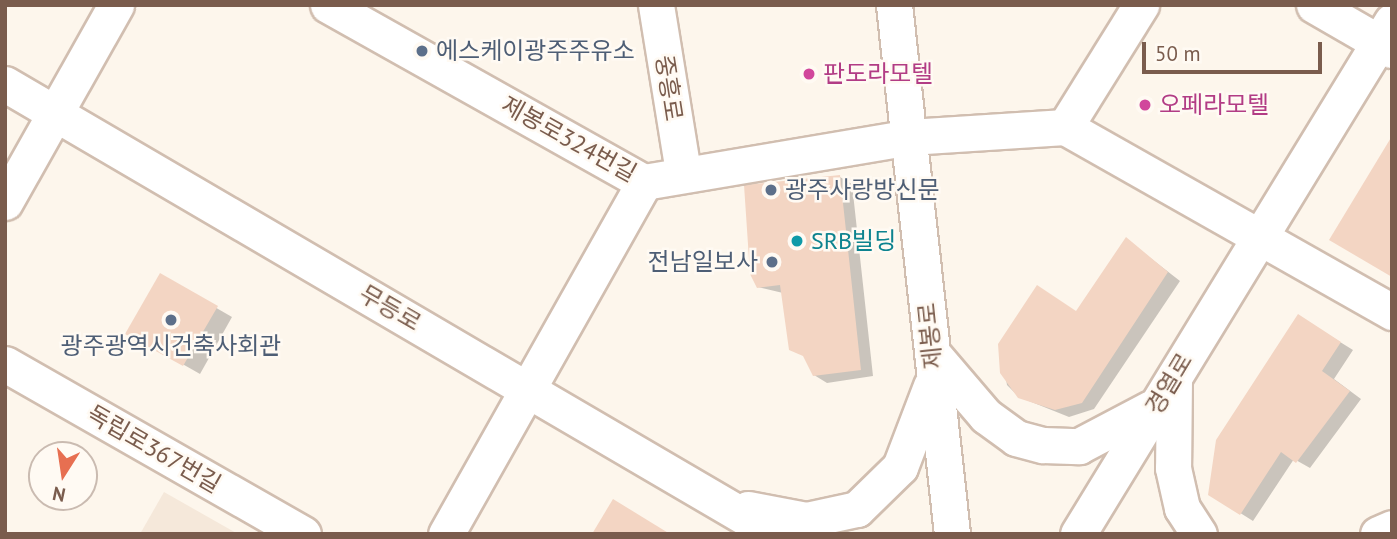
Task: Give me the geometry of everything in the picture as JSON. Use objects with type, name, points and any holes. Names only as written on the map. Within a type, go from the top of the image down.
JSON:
[{"type":"street","points":[[5,202],[57,114],[116,5]]},
{"type":"street","name":"제봉로","points":[[894,5],[952,534]]},
{"type":"street","points":[[1065,127],[1140,5]]},
{"type":"street","points":[[1314,5],[1387,37]]},
{"type":"street","name":"제봉로324번길","points":[[331,6],[644,181],[683,171],[909,137]]},
{"type":"street","name":"중흥로","points":[[653,7],[683,171]]},
{"type":"street","name":"경열로","points":[[1078,534],[1260,234],[1387,37]]},
{"type":"street","name":"무등로","points":[[5,84],[774,534]]},
{"type":"street","points":[[909,137],[1065,127],[1260,234],[1392,312]]},
{"type":"street","points":[[446,534],[644,181]]},
{"type":"street","name":"독립로367번길","points":[[5,364],[303,534]]},
{"type":"street","points":[[723,504],[806,520],[857,509],[900,467],[934,365],[986,416],[1016,438],[1043,444],[1079,446],[1157,404]]},
{"type":"street","points":[[1174,375],[1173,468],[1182,508],[1199,534]]},
{"type":"street","points":[[1378,534],[1392,528]]},
{"type":"shaded area","points":[[164,492],[238,534],[140,534]]},
{"type":"building","points":[[1392,136],[1392,277],[1329,240]]},
{"type":"building","name":"SRB빌딩","points":[[840,175],[861,370],[813,376],[803,356],[789,350],[780,285],[757,288],[750,274],[744,185]]},
{"type":"building","points":[[1126,237],[1168,272],[1082,403],[1055,410],[1018,398],[1000,373],[998,344],[1037,285],[1076,311]]},
{"type":"building","name":"광주광역시건축사회관","points":[[160,273],[218,306],[183,366],[125,334]]},
{"type":"building","points":[[1298,314],[1341,342],[1322,371],[1350,391],[1296,463],[1281,452],[1240,515],[1208,495],[1216,440]]},
{"type":"building","points":[[613,499],[670,534],[592,534]]},
{"type":"place","name":"에스케이광주주유소","points":[[422,51]]},
{"type":"place","name":"판도라모텔","points":[[809,74]]},
{"type":"place","name":"오페라모텔","points":[[1145,105]]},
{"type":"place","name":"광주사랑방신문","points":[[771,190]]},
{"type":"place","name":"SRB빌딩","points":[[797,241]]},
{"type":"place","name":"전남일보사","points":[[772,262]]},
{"type":"place","name":"광주광역시건축사회관","points":[[171,320]]}]
